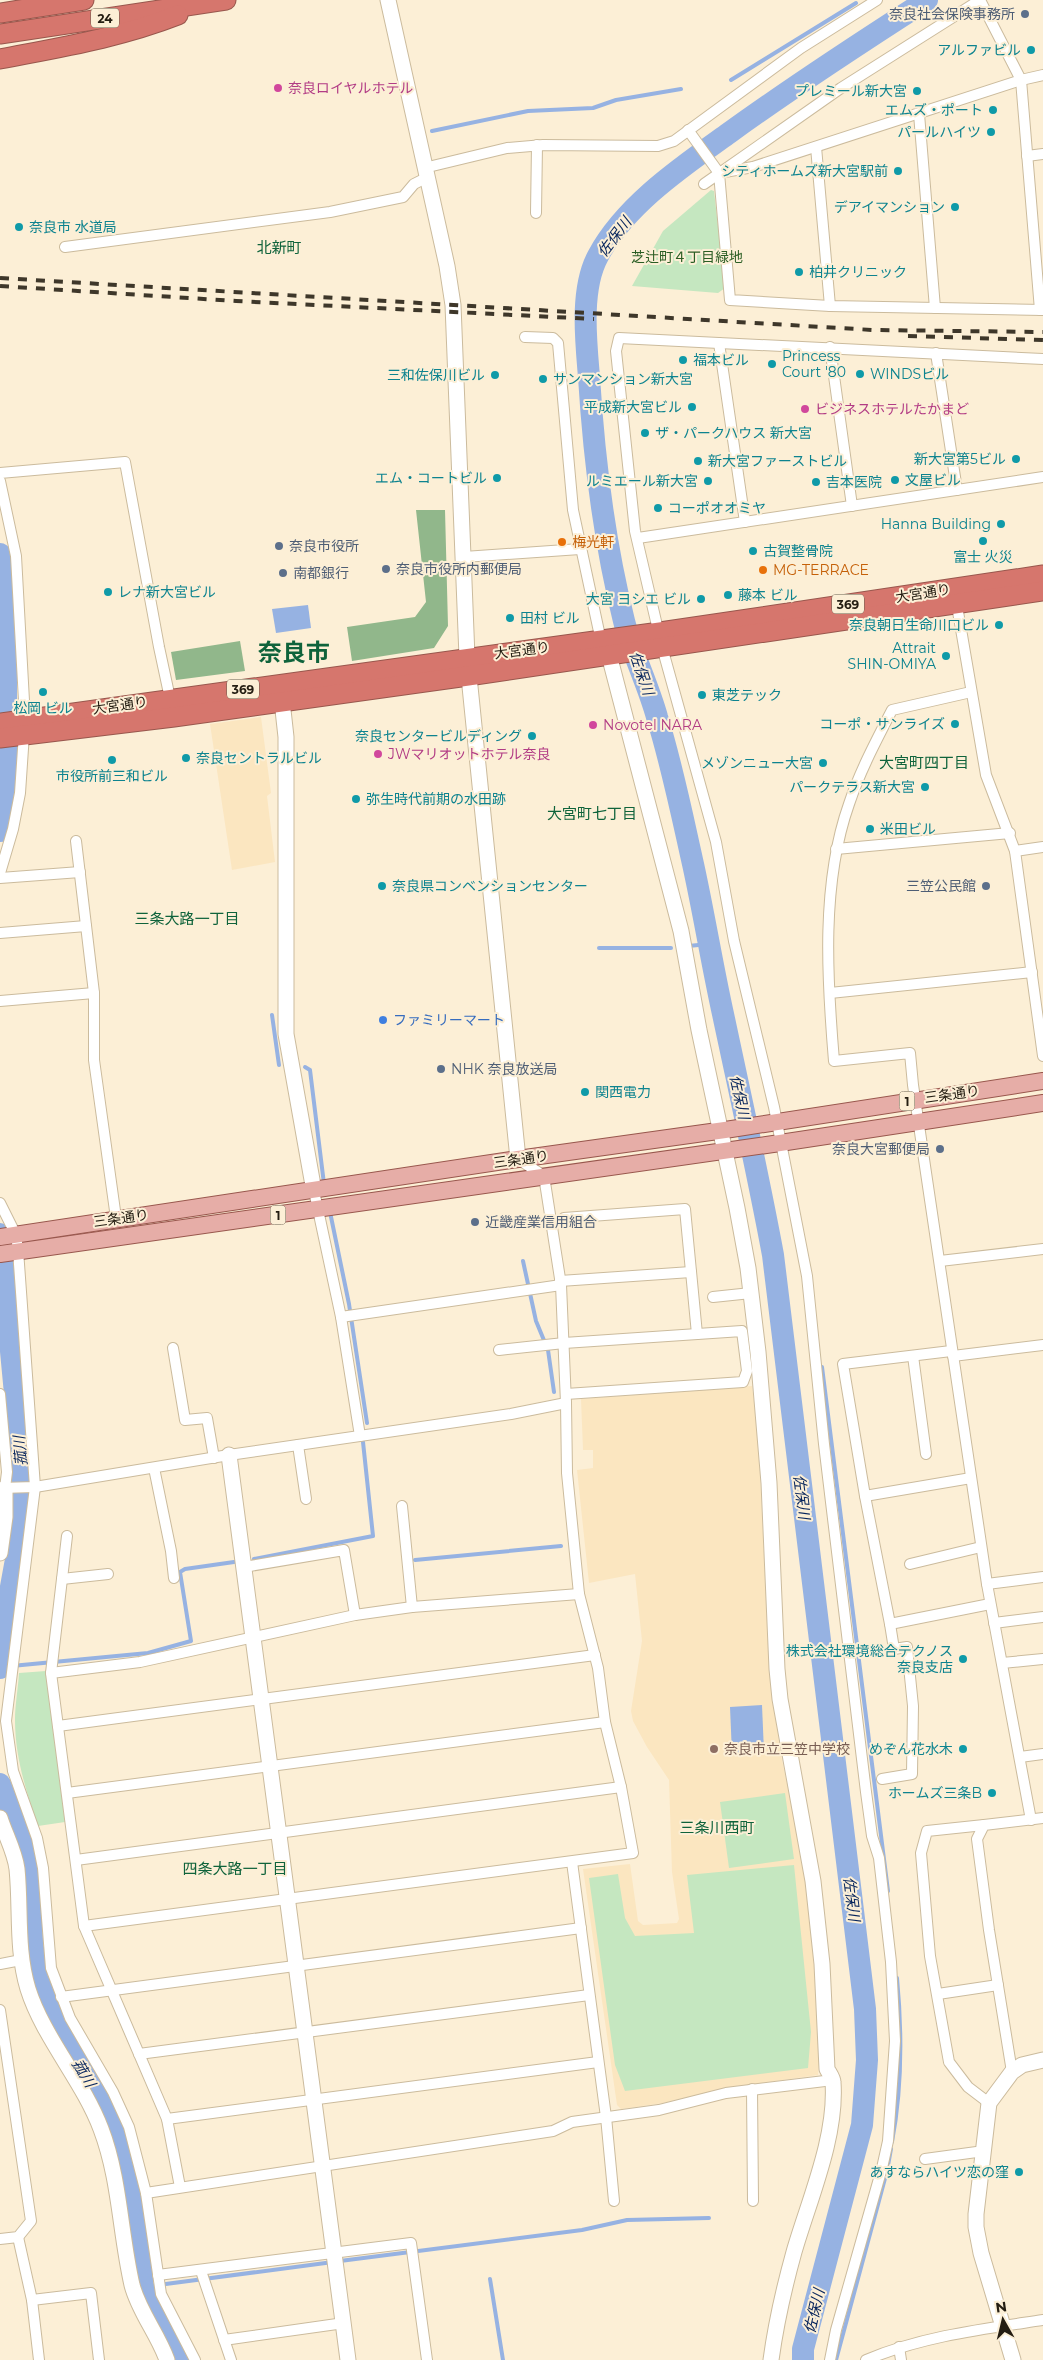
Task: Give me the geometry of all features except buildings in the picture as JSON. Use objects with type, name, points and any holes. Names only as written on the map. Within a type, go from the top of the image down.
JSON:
[{"type":"highway","name":"24","points":[[0,13],[84,0]]},
{"type":"highway","name":"24","points":[[0,34],[218,1]]},
{"type":"highway","points":[[0,59],[76,46],[140,30],[218,1]]},
{"type":"highway","name":"大宮通り","points":[[172,708],[282,701],[468,676],[608,647],[955,596],[1043,575]]},
{"type":"highway","name":"大宮通り","points":[[955,596],[1043,591]]},
{"type":"highway","name":"大宮通り","points":[[0,738],[22,727],[172,708],[467,657],[608,647]]},
{"type":"highway","name":"大宮通り","points":[[0,722],[22,727]]},
{"type":"main road","name":"三条通り","points":[[9,1244],[116,1218],[314,1191],[1043,1081]]},
{"type":"main road","name":"三条通り","points":[[9,1244],[319,1209],[777,1144],[1043,1103]]},
{"type":"street","points":[[84,1926],[633,1853],[621,1787],[605,1722],[595,1655],[579,1594],[567,1473],[561,1283],[544,1176],[518,1159],[468,676],[453,306],[447,266],[388,0]]},
{"type":"street","points":[[65,247],[330,212],[403,196],[425,173],[507,148],[537,145],[658,146],[674,142],[801,48],[877,0]]},
{"type":"street","points":[[689,132],[718,171],[730,300],[830,306],[1041,310],[1039,235],[1028,156],[1021,80],[980,0],[841,88],[718,171],[704,184]]},
{"type":"street","points":[[718,171],[753,167],[1021,80],[1043,75]]},
{"type":"street","points":[[919,114],[935,308]]},
{"type":"street","points":[[536,213],[537,145]]},
{"type":"street","points":[[816,147],[830,306]]},
{"type":"street","points":[[1028,156],[1043,154]]},
{"type":"street","points":[[525,337],[553,338],[558,343],[573,510],[580,549],[608,647],[681,931],[699,1030],[727,1150],[751,1293],[770,1484],[780,1699],[813,1881],[822,1964],[827,2069],[834,2080],[832,2114],[826,2146],[787,2279],[775,2328],[771,2360]]},
{"type":"street","points":[[830,2360],[834,2337],[888,2141],[895,2031],[892,1962],[879,1858],[872,1836],[866,1792],[834,1509],[824,1444],[807,1276],[734,941],[716,842],[658,640],[635,531],[616,351],[619,338],[1043,359]]},
{"type":"street","points":[[719,344],[745,522]]},
{"type":"street","points":[[830,347],[852,506]]},
{"type":"street","points":[[936,354],[957,490]]},
{"type":"street","points":[[0,473],[124,462],[172,708]]},
{"type":"street","points":[[638,538],[1043,477]]},
{"type":"street","points":[[0,481],[16,556],[22,727],[15,820],[0,873]]},
{"type":"street","points":[[464,557],[580,549]]},
{"type":"street","points":[[955,596],[986,774],[1010,833],[1015,851],[1043,1056]]},
{"type":"street","points":[[971,692],[892,710],[869,754],[848,804],[836,849],[828,929],[830,994],[834,1061],[910,1053],[981,1547],[1031,1820]]},
{"type":"street","points":[[282,701],[286,737],[286,1034],[314,1191],[342,1317],[360,1436]]},
{"type":"street","points":[[836,849],[1010,833]]},
{"type":"street","points":[[76,840],[94,993],[94,1060],[116,1218]]},
{"type":"street","points":[[1015,851],[1043,847]]},
{"type":"street","points":[[0,878],[80,872]]},
{"type":"street","points":[[0,933],[86,926]]},
{"type":"street","points":[[830,994],[1032,972]]},
{"type":"street","points":[[0,1001],[94,993]]},
{"type":"street","points":[[0,1203],[9,1244],[34,1487],[6,1732],[13,1771],[41,1856],[50,1961],[70,2018],[113,2092],[124,2116],[146,2193],[161,2294],[195,2360]]},
{"type":"street","points":[[564,1218],[685,1208],[696,1334]]},
{"type":"street","points":[[940,1261],[1043,1249]]},
{"type":"street","points":[[342,1317],[561,1283],[691,1272]]},
{"type":"street","points":[[713,1297],[751,1293]]},
{"type":"street","points":[[3,1488],[34,1487],[298,1445],[511,1414],[566,1398],[743,1382],[747,1370],[742,1331],[564,1343],[499,1350]]},
{"type":"street","points":[[882,1779],[912,1774],[913,1706],[907,1647],[894,1649],[865,1496],[843,1364],[1043,1344]]},
{"type":"street","points":[[173,1348],[185,1420],[207,1418],[221,1457],[244,1567],[324,2165],[348,2360]]},
{"type":"street","points":[[913,1356],[926,1454]]},
{"type":"street","points":[[0,1394],[7,1472],[3,1488],[5,1517],[0,1553]]},
{"type":"street","points":[[298,1445],[306,1499]]},
{"type":"street","points":[[154,1468],[171,1551],[174,1578]]},
{"type":"street","points":[[865,1496],[971,1478]]},
{"type":"street","points":[[402,1506],[412,1607]]},
{"type":"street","points":[[67,1536],[51,1673],[84,1926],[167,2119],[180,2187]]},
{"type":"street","points":[[910,1564],[981,1547]]},
{"type":"street","points":[[244,1567],[344,1550],[355,1615]]},
{"type":"street","points":[[62,1579],[108,1574]]},
{"type":"street","points":[[987,1584],[1043,1577]]},
{"type":"street","points":[[51,1673],[140,1662],[355,1615],[412,1607],[579,1594]]},
{"type":"street","points":[[890,1624],[990,1604]]},
{"type":"street","points":[[994,1623],[1043,1617]]},
{"type":"street","points":[[58,1726],[595,1655]]},
{"type":"street","points":[[1002,1663],[1043,1659]]},
{"type":"street","points":[[66,1793],[605,1722]]},
{"type":"street","points":[[1020,1757],[1043,1754]]},
{"type":"street","points":[[76,1860],[621,1787]]},
{"type":"street","points":[[0,1818],[17,1866],[21,1960],[28,1990],[40,2016],[92,2108],[101,2131],[114,2178],[132,2285],[139,2305],[168,2360]]},
{"type":"street","points":[[989,2103],[968,2087],[949,2062],[930,1956],[921,1853],[927,1831],[1043,1818]]},
{"type":"street","points":[[984,1825],[977,1839],[1012,2072]]},
{"type":"street","points":[[572,1862],[606,2117],[614,2201]]},
{"type":"street","points":[[62,1997],[581,1928]]},
{"type":"street","points":[[0,1964],[21,1960]]},
{"type":"street","points":[[938,1994],[998,1985]]},
{"type":"street","points":[[139,2054],[589,1995]]},
{"type":"street","points":[[0,2010],[31,2221],[18,2237],[0,2239]]},
{"type":"street","points":[[1013,2360],[981,2253],[976,2227],[989,2103],[1012,2072],[1022,2065],[1043,2060]]},
{"type":"street","points":[[167,2119],[598,2062]]},
{"type":"street","points":[[146,2193],[553,2131],[572,2122],[659,2110],[752,2089],[834,2080]]},
{"type":"street","points":[[752,2089],[753,2200]]},
{"type":"street","points":[[925,2159],[984,2151]]},
{"type":"street","points":[[18,2237],[32,2300],[39,2360]]},
{"type":"street","points":[[158,2275],[411,2243],[428,2360]]},
{"type":"street","points":[[201,2270],[231,2360]]},
{"type":"street","points":[[32,2300],[91,2294],[99,2360]]},
{"type":"street","points":[[866,2360],[899,2347],[932,2338],[1043,2320]]},
{"type":"street","points":[[224,2340],[344,2324]]},
{"type":"street","points":[[899,2347],[901,2360]]},
{"type":"shaded area","points":[[261,717],[271,793],[267,796],[275,862],[232,870],[210,724]]},
{"type":"shaded area","name":"奈良市立三笠中学校","points":[[752,1386],[758,1432],[769,1656],[780,1751],[802,1853],[810,1918],[816,1990],[818,2075],[726,2088],[663,2103],[621,2109],[617,2105],[583,1869],[630,1864],[638,1921],[643,1925],[677,1923],[679,1919],[672,1872],[669,1780],[647,1747],[633,1721],[631,1711],[642,1641],[635,1574],[589,1583],[577,1470],[593,1468],[593,1450],[583,1450],[581,1399]]},
{"type":"green space","name":"芝辻町４丁目緑地","points":[[711,190],[714,191],[725,288],[718,293],[632,286],[663,231]]},
{"type":"green space","points":[[416,510],[445,510],[448,626],[434,648],[352,661],[347,627],[415,617],[426,602]]},
{"type":"green space","points":[[240,641],[245,671],[176,680],[171,652]]},
{"type":"green space","points":[[46,1671],[65,1822],[38,1826],[25,1787],[19,1761],[15,1734],[15,1714],[19,1673]]},
{"type":"green space","points":[[785,1793],[794,1859],[729,1868],[720,1802]]},
{"type":"green space","points":[[794,1865],[811,2032],[808,2068],[625,2091],[615,2065],[589,1878],[618,1874],[625,1918],[635,1936],[694,1933],[687,1875]]},
{"type":"water","points":[[308,605],[311,628],[276,633],[272,609]]},
{"type":"water","points":[[762,1705],[764,1752],[732,1754],[730,1707]]},
{"type":"waterway","name":"佐保川","points":[[803,2360],[803,2349],[862,2125],[867,2060],[865,2009],[773,1255],[697,883],[676,790],[653,705],[627,633],[611,561],[605,530],[594,438],[587,348],[586,299],[592,269],[609,237],[639,203],[656,188],[778,98],[927,0]]},
{"type":"waterway","points":[[731,80],[856,3]]},
{"type":"waterway","points":[[432,131],[528,111],[593,108],[616,100],[681,89]]},
{"type":"waterway","name":"菰川","points":[[0,554],[6,599],[6,697],[10,782],[0,831]]},
{"type":"waterway","points":[[688,946],[709,944]]},
{"type":"waterway","points":[[599,948],[671,948]]},
{"type":"waterway","points":[[272,1015],[279,1065]]},
{"type":"waterway","points":[[305,1067],[310,1070],[324,1184]]},
{"type":"waterway","points":[[330,1212],[349,1304],[367,1423]]},
{"type":"waterway","name":"菰川","points":[[0,1234],[23,1479],[19,1543],[6,1614],[5,1651],[0,1668]]},
{"type":"waterway","points":[[523,1261],[536,1321],[548,1350],[554,1392]]},
{"type":"waterway","points":[[822,1367],[888,1891]]},
{"type":"waterway","points":[[254,1559],[373,1536],[363,1442]]},
{"type":"waterway","points":[[415,1560],[561,1546]]},
{"type":"waterway","points":[[1,1667],[148,1653],[191,1641],[180,1572],[185,1569],[234,1562]]},
{"type":"waterway","name":"菰川","points":[[0,1784],[26,1849],[30,1878],[32,1941],[37,1978],[61,2035],[104,2106],[117,2138],[130,2185],[143,2287],[179,2360]]},
{"type":"waterway","points":[[892,2142],[898,2101],[900,2060],[897,1978]]},
{"type":"waterway","points":[[836,2360],[887,2171],[891,2149]]},
{"type":"waterway","points":[[340,2261],[582,2230],[627,2220],[709,2218]]},
{"type":"waterway","points":[[143,2287],[333,2262]]},
{"type":"waterway","points":[[490,2279],[503,2360]]},
{"type":"railway","points":[[0,278],[873,330],[1043,332]]},
{"type":"railway","points":[[0,286],[236,301],[594,319]]},
{"type":"railway","points":[[908,336],[1043,340]]},
{"type":"place","name":"奈良社会保険事務所","points":[[1025,14]]},
{"type":"place","name":"アルファビル","points":[[1031,50]]},
{"type":"place","name":"奈良ロイヤルホテル","points":[[278,88]]},
{"type":"place","name":"プレミール新大宮","points":[[917,91]]},
{"type":"place","name":"エムズ・ポート","points":[[993,110]]},
{"type":"place","name":"パールハイツ","points":[[991,132]]},
{"type":"place","name":"シティホームズ新大宮駅前","points":[[898,171]]},
{"type":"place","name":"デアイマンション","points":[[955,207]]},
{"type":"place","name":"奈良市 水道局","points":[[19,227]]},
{"type":"place","name":"柏井クリニック","points":[[799,272]]},
{"type":"place","name":"福本ビル","points":[[683,360]]},
{"type":"place","name":"Princess Court '80","points":[[772,364]]},
{"type":"place","name":"WINDSビル","points":[[860,374]]},
{"type":"place","name":"三和佐保川ビル","points":[[495,375]]},
{"type":"place","name":"サンマンション新大宮","points":[[543,379]]},
{"type":"place","name":"平成新大宮ビル","points":[[692,407]]},
{"type":"place","name":"ビジネスホテルたかまど","points":[[805,409]]},
{"type":"place","name":"ザ・パークハウス 新大宮","points":[[645,433]]},
{"type":"place","name":"新大宮第5ビル","points":[[1016,459]]},
{"type":"place","name":"新大宮ファーストビル","points":[[698,461]]},
{"type":"place","name":"エム・コートビル","points":[[497,478]]},
{"type":"place","name":"文屋ビル","points":[[895,480]]},
{"type":"place","name":"ルミエール新大宮","points":[[708,481]]},
{"type":"place","name":"吉本医院","points":[[816,482]]},
{"type":"place","name":"コーポオオミヤ","points":[[658,508]]},
{"type":"place","name":"Hanna Building","points":[[1001,524]]},
{"type":"place","name":"富士 火災","points":[[983,541]]},
{"type":"place","name":"梅光軒","points":[[562,542]]},
{"type":"place","name":"奈良市役所","points":[[279,546]]},
{"type":"place","name":"古賀整骨院","points":[[753,551]]},
{"type":"place","name":"奈良市役所内郵便局","points":[[386,569]]},
{"type":"place","name":"MG-TERRACE","points":[[763,570]]},
{"type":"place","name":"南都銀行","points":[[283,573]]},
{"type":"place","name":"レナ新大宮ビル","points":[[108,592]]},
{"type":"place","name":"藤本 ビル","points":[[728,595]]},
{"type":"place","name":"大宮 ヨシエ ビル","points":[[701,599]]},
{"type":"place","name":"田村 ビル","points":[[510,618]]},
{"type":"place","name":"奈良朝日生命川口ビル","points":[[999,625]]},
{"type":"place","name":"Attrait SHIN-OMIYA","points":[[946,656]]},
{"type":"place","name":"松岡 ビル","points":[[43,692]]},
{"type":"place","name":"東芝テック","points":[[702,695]]},
{"type":"place","name":"コーポ・サンライズ","points":[[955,724]]},
{"type":"place","name":"Novotel NARA","points":[[593,725]]},
{"type":"place","name":"奈良センタービルディング","points":[[532,736]]},
{"type":"place","name":"JWマリオットホテル奈良","points":[[378,754]]},
{"type":"place","name":"奈良セントラルビル","points":[[186,758]]},
{"type":"place","name":"市役所前三和ビル","points":[[112,760]]},
{"type":"place","name":"メゾンニュー大宮","points":[[823,763]]},
{"type":"place","name":"パークテラス新大宮","points":[[925,787]]},
{"type":"place","name":"弥生時代前期の水田跡","points":[[356,799]]},
{"type":"place","name":"米田ビル","points":[[870,829]]},
{"type":"place","name":"奈良県コンベンションセンター","points":[[382,886]]},
{"type":"place","name":"三笠公民館","points":[[986,886]]},
{"type":"place","name":"ファミリーマート","points":[[383,1020]]},
{"type":"place","name":"NHK 奈良放送局","points":[[441,1069]]},
{"type":"place","name":"関西電力","points":[[585,1092]]},
{"type":"place","name":"奈良大宮郵便局","points":[[940,1149]]},
{"type":"place","name":"近畿産業信用組合","points":[[475,1222]]},
{"type":"place","name":"株式会社環境総合テクノス 奈良支店","points":[[963,1659]]},
{"type":"place","name":"奈良市立三笠中学校","points":[[714,1749]]},
{"type":"place","name":"めぞん花水木","points":[[963,1749]]},
{"type":"place","name":"ホームズ三条B","points":[[992,1793]]},
{"type":"place","name":"あすならハイツ恋の窪","points":[[1019,2172]]},
{"type":"district","name":"北新町","points":[[279,247]]},
{"type":"district","name":"奈良市","points":[[294,652]]},
{"type":"district","name":"大宮町四丁目","points":[[924,762]]},
{"type":"district","name":"大宮町七丁目","points":[[592,813]]},
{"type":"district","name":"三条大路一丁目","points":[[187,918]]},
{"type":"district","name":"三条川西町","points":[[717,1827]]},
{"type":"district","name":"四条大路一丁目","points":[[235,1868]]}]
